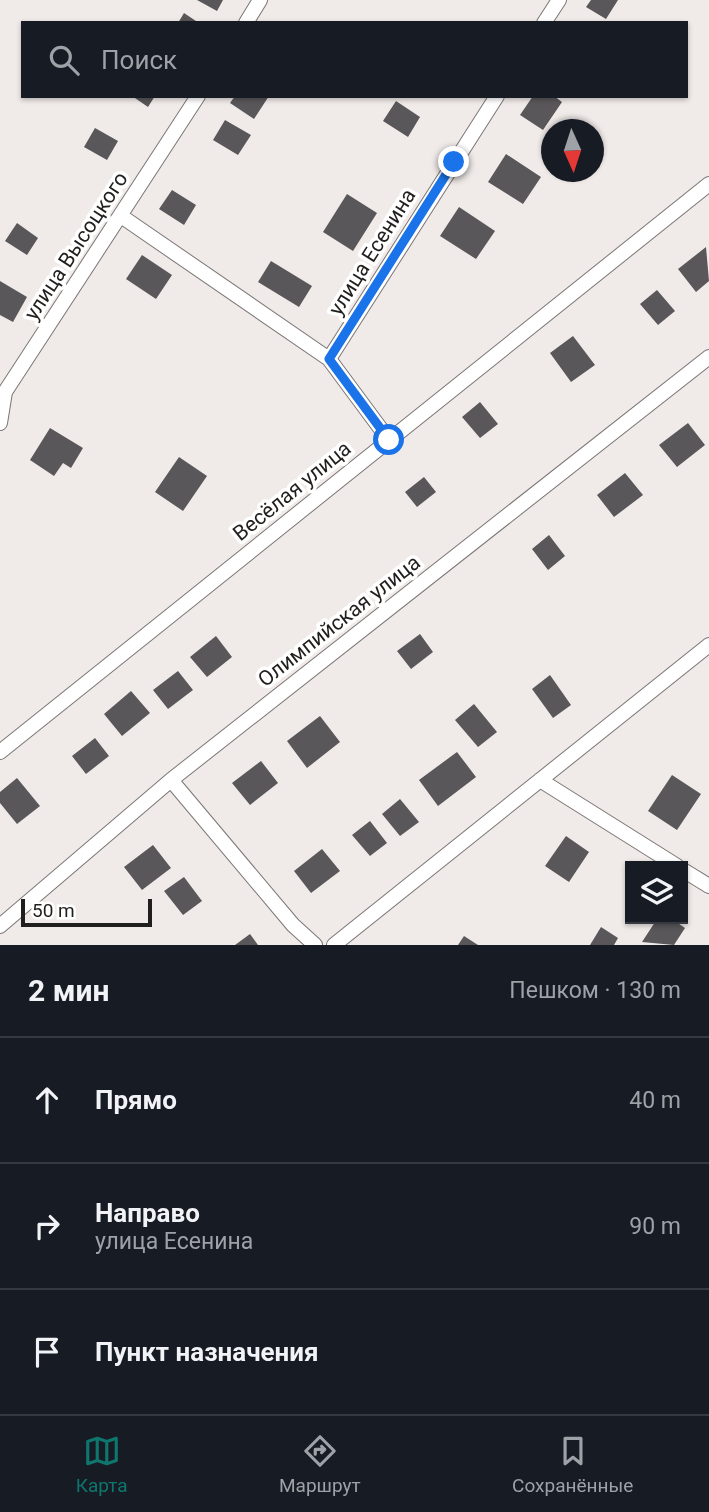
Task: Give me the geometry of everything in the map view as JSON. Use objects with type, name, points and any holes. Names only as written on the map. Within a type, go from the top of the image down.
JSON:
[{"type":"street","points":[[247,21],[261,0]]},
{"type":"street","points":[[545,21],[559,0]]},
{"type":"street","name":"улица Высоцкого","points":[[0,423],[5,393],[197,98]]},
{"type":"street","name":"улица Есенина","points":[[329,359],[495,98]]},
{"type":"street","name":"Весёлая улица","points":[[0,752],[709,184]]},
{"type":"street","points":[[121,216],[329,359],[389,440]]},
{"type":"street","name":"Олимпийская улица","points":[[0,926],[170,780],[709,356]]},
{"type":"street","points":[[334,945],[709,645]]},
{"type":"street","points":[[170,780],[293,925],[315,945]]},
{"type":"street","points":[[540,780],[669,861]]},
{"type":"street","points":[[688,873],[709,886]]},
{"type":"building","points":[[197,0],[223,0],[217,11]]},
{"type":"building","points":[[591,0],[618,0],[606,19],[586,7]]},
{"type":"building","points":[[184,13],[196,21],[179,21]]},
{"type":"building","points":[[135,98],[154,98],[148,107]]},
{"type":"building","points":[[234,98],[268,98],[254,119],[230,103]]},
{"type":"building","points":[[532,98],[557,98],[562,102],[550,119],[541,119],[541,129],[520,115]]},
{"type":"building","points":[[396,101],[420,117],[408,137],[383,121]]},
{"type":"building","points":[[225,120],[251,135],[238,155],[213,140]]},
{"type":"building","points":[[95,128],[118,141],[107,160],[84,147]]},
{"type":"building","points":[[506,154],[541,177],[523,204],[488,182]]},
{"type":"building","points":[[172,190],[196,205],[184,225],[159,209]]},
{"type":"building","points":[[347,194],[377,213],[353,251],[323,232]]},
{"type":"building","points":[[459,207],[495,231],[476,259],[440,236]]},
{"type":"building","points":[[17,223],[38,238],[27,255],[5,241]]},
{"type":"building","points":[[706,247],[709,281],[696,292],[678,269]]},
{"type":"building","points":[[142,255],[172,275],[156,299],[126,279]]},
{"type":"building","points":[[271,261],[312,286],[299,307],[258,282]]},
{"type":"building","points":[[0,281],[27,297],[13,322],[0,315]]},
{"type":"building","points":[[657,290],[675,311],[658,325],[640,304]]},
{"type":"building","points":[[573,336],[595,365],[571,382],[550,353]]},
{"type":"building","points":[[480,402],[498,424],[480,438],[462,417]]},
{"type":"building","points":[[688,423],[705,445],[677,467],[659,445]]},
{"type":"building","points":[[50,428],[83,448],[71,468],[63,463],[54,476],[30,460]]},
{"type":"building","points":[[179,457],[207,476],[183,511],[155,492]]},
{"type":"building","points":[[625,473],[643,495],[614,517],[597,495]]},
{"type":"building","points":[[424,477],[436,492],[417,507],[405,492]]},
{"type":"building","points":[[549,535],[565,556],[548,570],[532,549]]},
{"type":"building","points":[[420,634],[433,652],[411,669],[397,651]]},
{"type":"building","points":[[216,636],[232,657],[207,677],[190,657]]},
{"type":"building","points":[[178,671],[193,690],[168,709],[153,690]]},
{"type":"building","points":[[550,675],[571,705],[553,718],[532,689]]},
{"type":"building","points":[[131,691],[150,713],[122,736],[104,714]]},
{"type":"building","points":[[474,704],[497,732],[478,747],[455,720]]},
{"type":"building","points":[[320,716],[340,742],[307,768],[287,741]]},
{"type":"building","points":[[95,738],[109,756],[86,774],[72,756]]},
{"type":"building","points":[[457,752],[476,777],[438,806],[419,780]]},
{"type":"building","points":[[261,761],[278,783],[250,805],[232,783]]},
{"type":"building","points":[[672,775],[701,794],[677,830],[648,811]]},
{"type":"building","points":[[17,778],[40,806],[17,824],[0,803],[0,792]]},
{"type":"building","points":[[400,799],[419,822],[400,836],[382,814]]},
{"type":"building","points":[[370,821],[387,843],[370,856],[352,835]]},
{"type":"building","points":[[566,836],[589,852],[569,882],[545,866]]},
{"type":"building","points":[[153,845],[171,868],[142,890],[124,867]]},
{"type":"building","points":[[322,849],[340,871],[311,893],[294,871]]},
{"type":"building","points":[[184,877],[202,901],[183,915],[164,891]]},
{"type":"building","points":[[654,924],[679,924],[685,928],[674,945],[642,942]]},
{"type":"building","points":[[601,927],[618,938],[614,945],[590,945]]},
{"type":"building","points":[[250,934],[258,945],[235,945]]},
{"type":"building","points":[[464,936],[478,945],[458,945]]},
{"type":"route","points":[[389,440],[353,395],[329,359],[454,162]]}]
